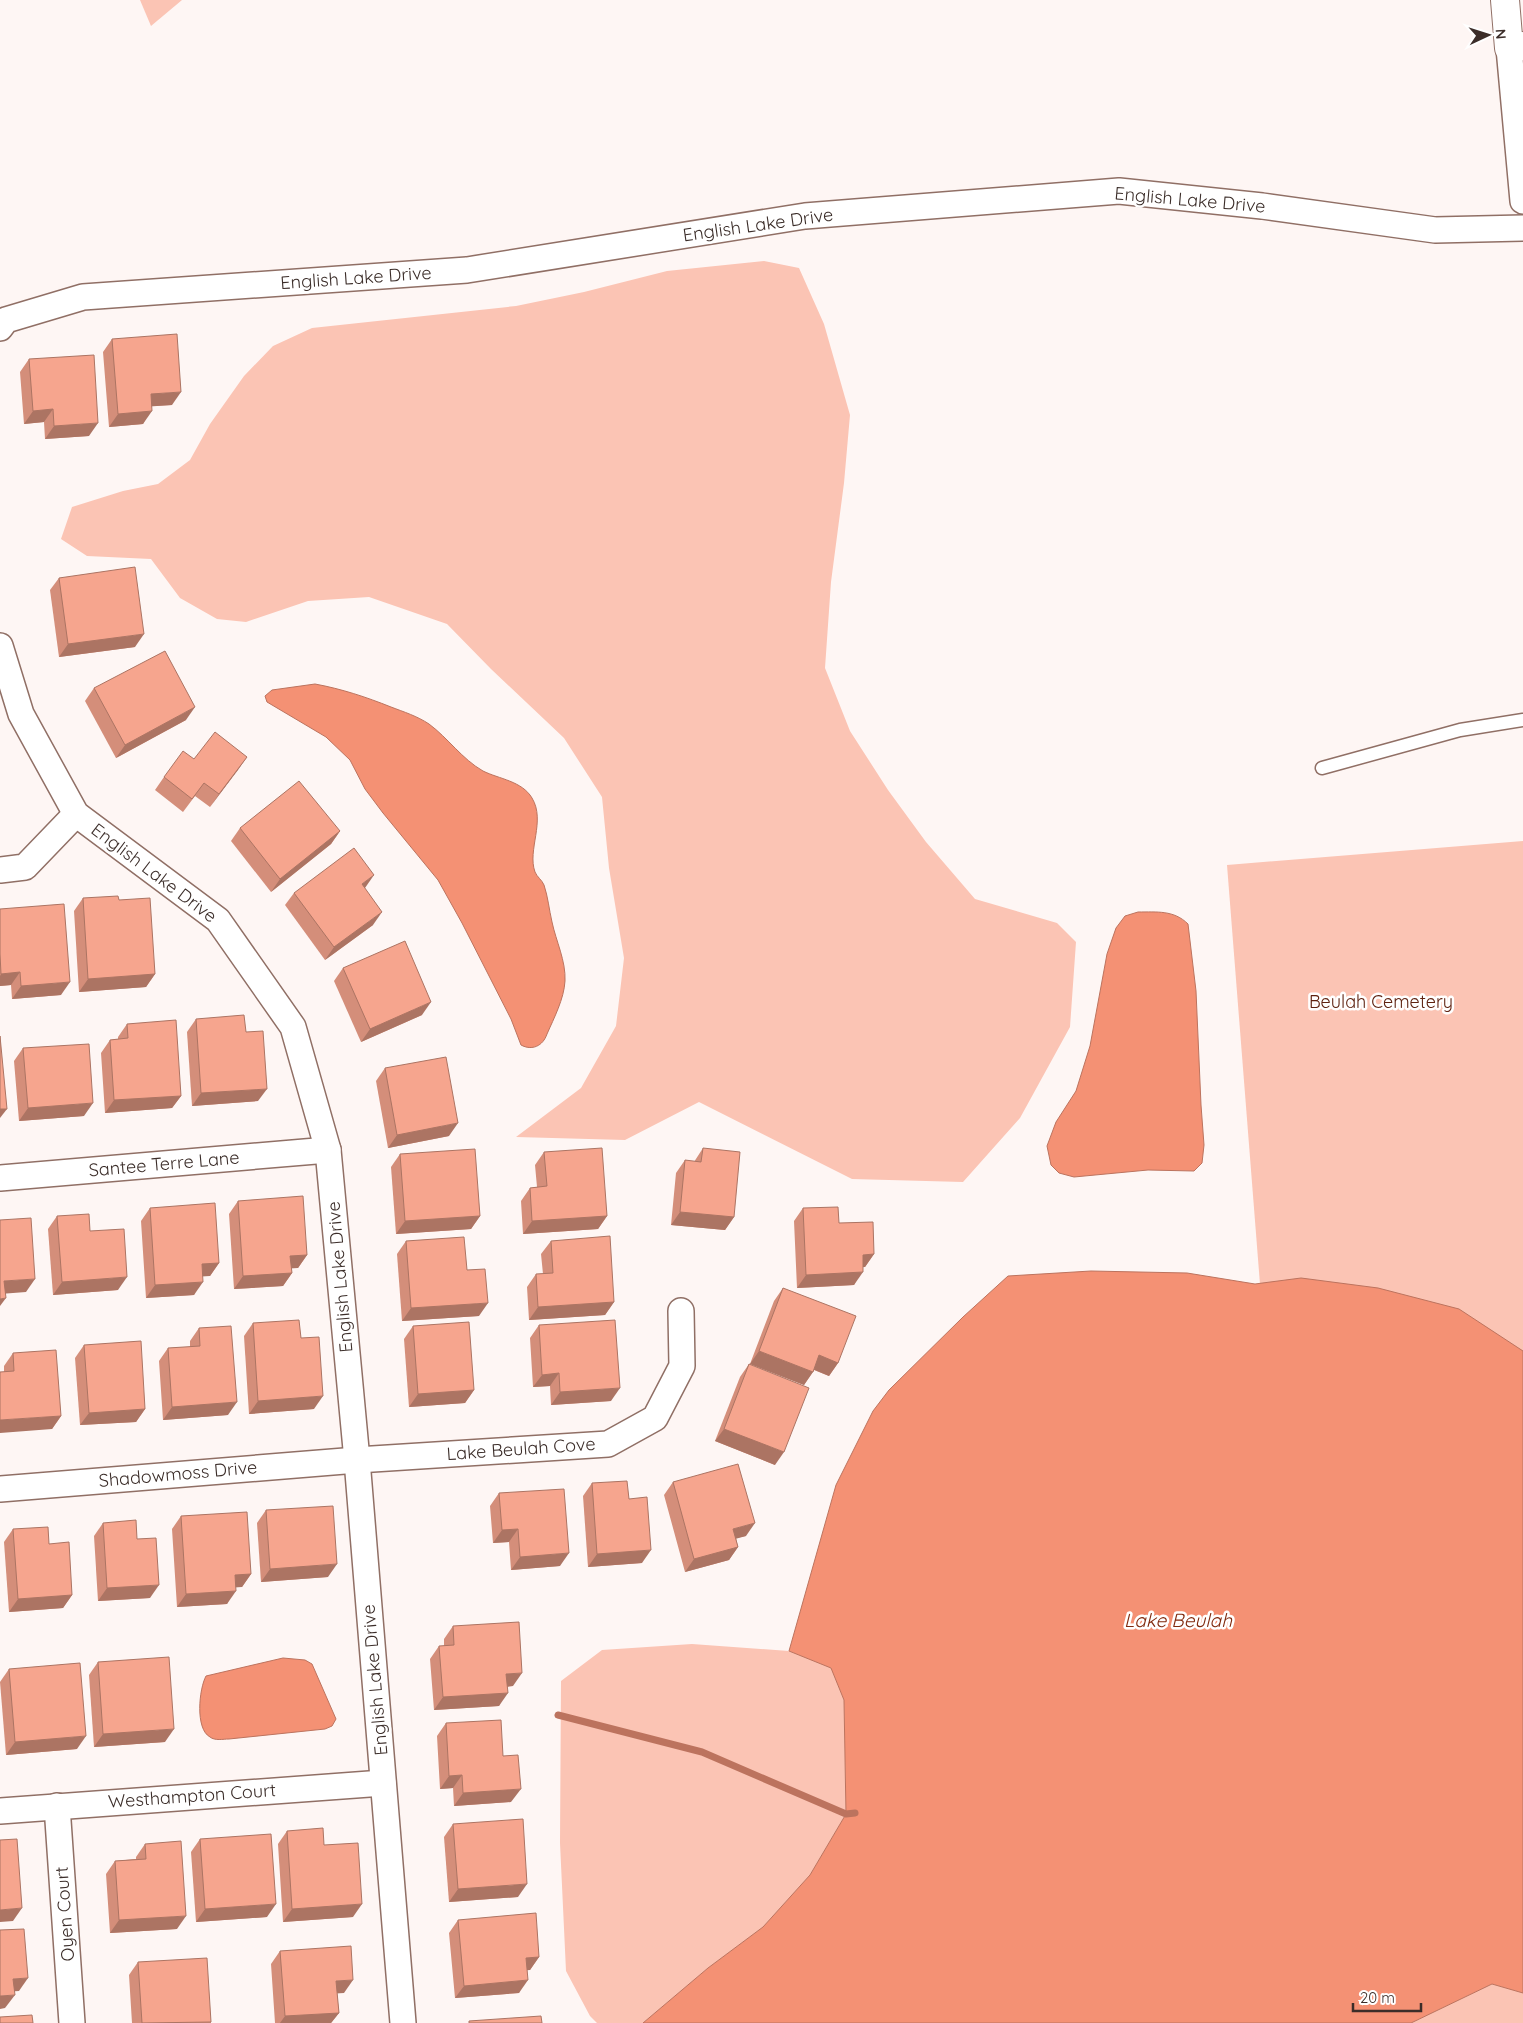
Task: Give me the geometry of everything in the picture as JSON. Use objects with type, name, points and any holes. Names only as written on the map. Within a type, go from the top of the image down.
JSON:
[{"type":"street","points":[[1505,0],[1516,47],[1523,201]]},
{"type":"street","name":"English Lake Drive","points":[[0,328],[6,320],[83,296],[467,270],[805,216],[1119,191],[1262,206],[1435,230],[1523,228]]},
{"type":"street","name":"English Lake Drive","points":[[0,646],[21,714],[76,814],[218,920],[293,1027],[328,1150],[357,1460],[403,2023]]},
{"type":"street","points":[[0,870],[25,867],[76,814]]},
{"type":"street","name":"Santee Terre Lane","points":[[0,1178],[328,1150]]},
{"type":"street","name":"Lake Beulah Cove","points":[[357,1460],[608,1444],[655,1418],[682,1366],[681,1312]]},
{"type":"street","name":"Shadowmoss Drive","points":[[0,1489],[357,1460]]},
{"type":"street","name":"Westhampton Court","points":[[0,1811],[383,1783]]},
{"type":"street","name":"Oyen Court","points":[[58,1806],[72,2023]]},
{"type":"lane","points":[[1322,768],[1460,730],[1523,720]]},
{"type":"green space","points":[[140,0],[182,0],[151,26]]},
{"type":"green space","points":[[764,261],[799,268],[824,324],[850,415],[844,483],[831,582],[825,668],[850,731],[888,790],[926,842],[975,899],[1057,923],[1076,942],[1070,1027],[1020,1118],[963,1182],[852,1179],[699,1102],[625,1140],[516,1137],[581,1088],[616,1026],[624,958],[609,868],[602,797],[564,738],[491,669],[447,624],[369,597],[308,601],[246,622],[217,619],[180,598],[151,559],[87,556],[61,539],[72,507],[123,491],[158,484],[190,460],[210,424],[244,376],[273,346],[312,328],[516,306],[584,292],[667,271]]},
{"type":"green space","name":"Beulah Cemetery","points":[[1523,841],[1523,1531],[1281,1551],[1227,865]]},
{"type":"green space","points":[[692,1644],[789,1651],[832,1668],[844,1700],[846,1814],[810,1875],[763,1927],[708,1968],[643,2023],[597,2023],[590,2016],[566,1971],[560,1843],[561,1681],[602,1650]]},
{"type":"green space","points":[[1492,1984],[1523,1993],[1523,2023],[1411,2023]]},
{"type":"water","points":[[315,684],[363,697],[420,719],[429,724],[475,766],[516,784],[528,792],[532,798],[537,816],[533,863],[535,872],[543,883],[565,974],[564,988],[556,1015],[543,1042],[537,1046],[529,1048],[521,1045],[511,1019],[438,880],[365,789],[350,760],[326,737],[267,702],[265,696],[272,690]]},
{"type":"water","points":[[1138,912],[1171,914],[1183,919],[1188,924],[1196,991],[1204,1145],[1202,1163],[1194,1171],[1148,1170],[1074,1177],[1059,1173],[1051,1165],[1047,1146],[1056,1122],[1076,1091],[1090,1046],[1107,954],[1116,928],[1125,916]]},
{"type":"water","name":"Lake Beulah","points":[[1091,1271],[1187,1273],[1255,1284],[1301,1278],[1378,1288],[1459,1309],[1523,1351],[1523,1993],[1492,1984],[1411,2023],[643,2023],[708,1968],[763,1927],[810,1875],[846,1814],[844,1700],[831,1668],[789,1651],[836,1485],[873,1411],[889,1390],[963,1317],[1008,1276]]},
{"type":"water","points":[[283,1658],[305,1660],[312,1664],[336,1719],[332,1726],[325,1729],[222,1739],[212,1738],[205,1733],[200,1718],[200,1699],[206,1676]]},
{"type":"building","points":[[177,334],[181,392],[151,394],[152,411],[118,414],[112,339]]},
{"type":"building","points":[[94,355],[98,423],[54,426],[53,409],[33,411],[29,359]]},
{"type":"building","points":[[135,567],[144,634],[68,644],[59,578]]},
{"type":"building","points":[[165,651],[195,707],[125,745],[94,688]]},
{"type":"building","points":[[215,732],[247,757],[219,794],[204,783],[192,799],[164,777],[183,751],[194,759]]},
{"type":"building","points":[[299,781],[340,831],[280,879],[240,828]]},
{"type":"building","points":[[354,848],[374,875],[362,884],[382,912],[334,947],[294,893]]},
{"type":"building","points":[[118,896],[119,900],[150,898],[155,974],[88,979],[83,898]]},
{"type":"building","points":[[64,904],[70,982],[21,986],[20,972],[1,974],[0,909]]},
{"type":"building","points":[[405,941],[431,1002],[370,1029],[343,968]]},
{"type":"building","points":[[244,1015],[246,1032],[263,1031],[267,1089],[201,1093],[196,1019]]},
{"type":"building","points":[[176,1020],[181,1096],[114,1100],[110,1040],[128,1038],[127,1024]]},
{"type":"building","points":[[0,1036],[7,1109],[0,1109]]},
{"type":"building","points":[[89,1044],[93,1103],[28,1108],[23,1048]]},
{"type":"building","points":[[446,1057],[458,1123],[397,1135],[385,1068]]},
{"type":"building","points":[[602,1148],[607,1216],[532,1221],[530,1188],[547,1186],[544,1152]]},
{"type":"building","points":[[703,1148],[740,1152],[734,1217],[680,1212],[685,1160],[701,1162]]},
{"type":"building","points":[[475,1149],[480,1216],[405,1221],[400,1154]]},
{"type":"building","points":[[303,1196],[307,1255],[290,1256],[292,1273],[243,1276],[238,1201]]},
{"type":"building","points":[[215,1203],[219,1263],[202,1264],[203,1282],[155,1285],[150,1208]]},
{"type":"building","points":[[838,1207],[839,1223],[873,1222],[874,1254],[863,1255],[863,1272],[806,1275],[803,1208]]},
{"type":"building","points":[[89,1214],[90,1231],[124,1229],[127,1277],[62,1282],[57,1216]]},
{"type":"building","points":[[31,1218],[35,1279],[4,1281],[6,1298],[0,1299],[0,1220]]},
{"type":"building","points":[[610,1236],[614,1302],[538,1307],[536,1274],[553,1273],[551,1241]]},
{"type":"building","points":[[464,1237],[467,1270],[485,1269],[488,1303],[411,1308],[406,1241]]},
{"type":"building","points":[[783,1288],[856,1316],[838,1363],[819,1355],[813,1372],[759,1351]]},
{"type":"building","points":[[299,1320],[301,1338],[319,1337],[323,1396],[258,1401],[253,1323]]},
{"type":"building","points":[[615,1320],[620,1388],[560,1392],[559,1373],[542,1375],[539,1325]]},
{"type":"building","points":[[469,1322],[474,1390],[418,1394],[413,1326]]},
{"type":"building","points":[[231,1326],[237,1402],[172,1407],[168,1348],[200,1346],[199,1328]]},
{"type":"building","points":[[141,1341],[145,1409],[89,1413],[84,1345]]},
{"type":"building","points":[[56,1350],[61,1416],[0,1420],[0,1372],[14,1371],[13,1353]]},
{"type":"building","points":[[749,1364],[809,1388],[784,1452],[724,1429]]},
{"type":"building","points":[[738,1464],[755,1523],[733,1529],[738,1547],[694,1559],[673,1482]]},
{"type":"building","points":[[627,1481],[629,1499],[647,1497],[651,1550],[597,1554],[592,1483]]},
{"type":"building","points":[[564,1489],[569,1553],[520,1557],[518,1529],[502,1530],[499,1493]]},
{"type":"building","points":[[333,1506],[337,1564],[270,1569],[266,1510]]},
{"type":"building","points":[[247,1512],[251,1574],[235,1575],[236,1591],[186,1594],[181,1516]]},
{"type":"building","points":[[136,1520],[137,1539],[156,1538],[159,1585],[107,1588],[103,1523]]},
{"type":"building","points":[[48,1527],[49,1544],[69,1542],[72,1595],[18,1599],[13,1529]]},
{"type":"building","points":[[519,1622],[522,1673],[506,1674],[508,1693],[443,1697],[439,1646],[454,1645],[453,1626]]},
{"type":"building","points":[[169,1657],[174,1729],[103,1734],[98,1662]]},
{"type":"building","points":[[80,1663],[86,1736],[15,1742],[9,1669]]},
{"type":"building","points":[[501,1720],[503,1756],[518,1755],[521,1789],[463,1793],[462,1775],[449,1776],[446,1723]]},
{"type":"building","points":[[523,1819],[527,1884],[458,1889],[453,1824]]},
{"type":"building","points":[[323,1828],[324,1845],[358,1843],[362,1904],[292,1909],[287,1831]]},
{"type":"building","points":[[271,1834],[276,1904],[205,1909],[200,1839]]},
{"type":"building","points":[[17,1839],[22,1908],[0,1910],[0,1840]]},
{"type":"building","points":[[181,1841],[186,1916],[119,1920],[115,1861],[146,1859],[145,1844]]},
{"type":"building","points":[[536,1913],[539,1957],[526,1958],[528,1980],[464,1986],[458,1920]]},
{"type":"building","points":[[24,1929],[28,1978],[13,1979],[15,1995],[0,1996],[0,1930]]},
{"type":"building","points":[[351,1946],[353,1980],[336,1981],[339,2013],[285,2016],[280,1951]]},
{"type":"building","points":[[207,1958],[211,2022],[142,2023],[138,1962]]},
{"type":"building","points":[[32,2015],[33,2023],[0,2023],[0,2017]]},
{"type":"building","points":[[541,2016],[542,2023],[469,2023],[469,2021]]},
{"type":"waterway","points":[[558,1715],[702,1752],[846,1814],[855,1813]]}]
